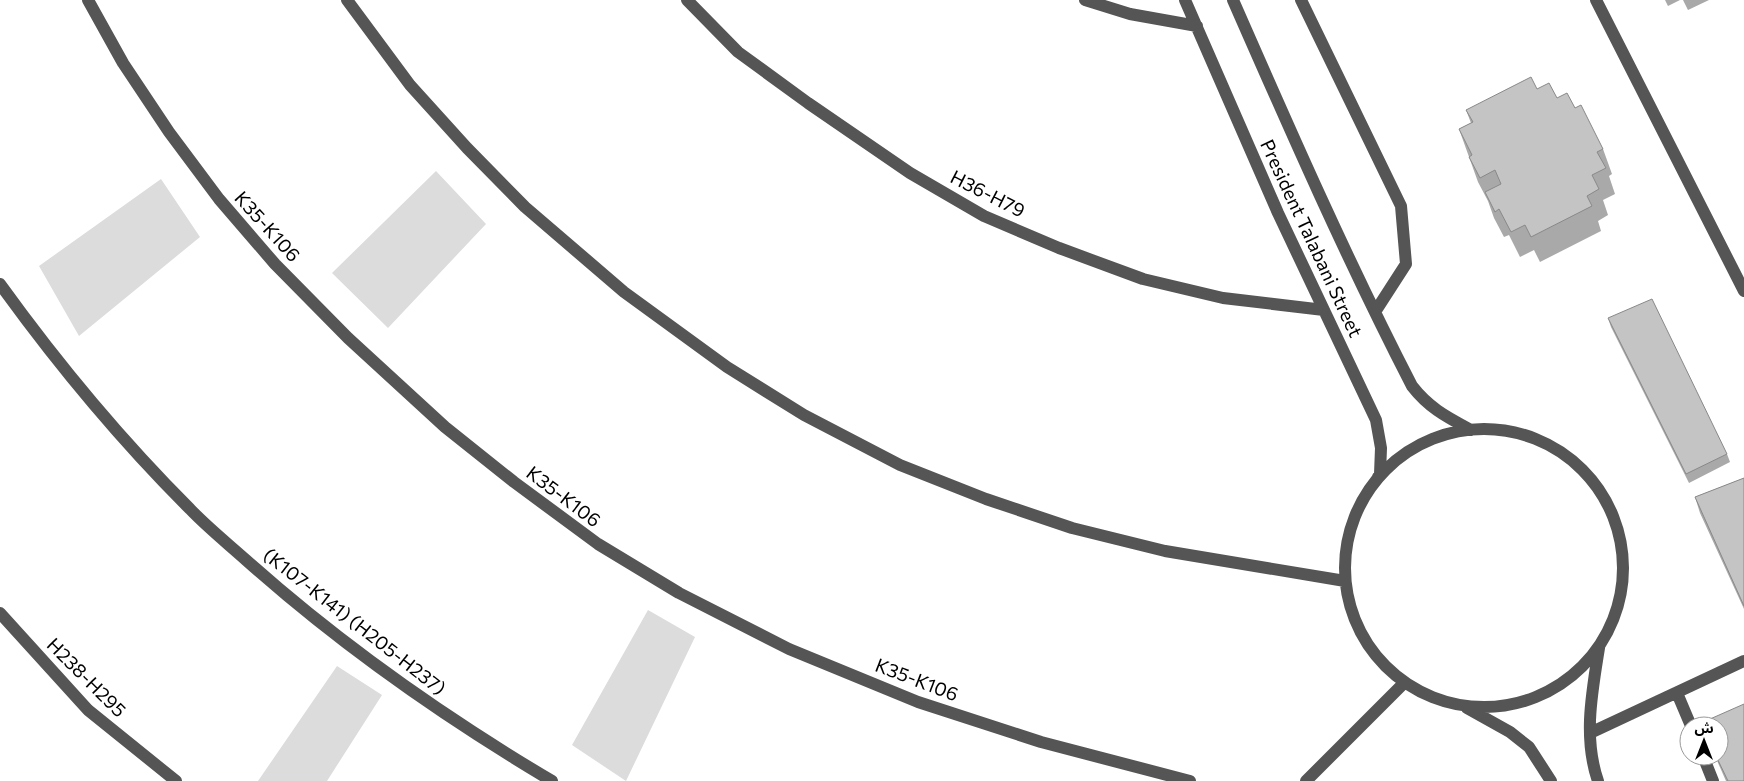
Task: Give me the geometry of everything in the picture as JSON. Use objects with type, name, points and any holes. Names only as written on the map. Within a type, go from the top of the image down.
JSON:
[{"type":"street","name":"K35-K106","points":[[88,0],[123,63],[169,132],[219,199],[275,264],[348,338],[445,427],[514,482],[598,544],[680,593],[790,649],[918,702],[1041,742],[1190,781]]},
{"type":"street","points":[[348,0],[410,85],[467,148],[526,208],[624,292],[727,367],[804,415],[900,465],[986,499],[1072,528],[1166,551],[1345,581]]},
{"type":"street","name":"H36-H79","points":[[686,0],[738,52],[808,103],[910,173],[984,216],[1059,248],[1144,279],[1223,298],[1324,310]]},
{"type":"street","points":[[1085,0],[1130,14],[1197,26]]},
{"type":"street","name":"President Talabani Street","points":[[1185,0],[1278,213],[1376,420],[1381,448],[1380,474],[1367,492]]},
{"type":"street","name":"President Talabani Street","points":[[1233,0],[1312,177],[1412,386],[1422,399],[1435,410],[1471,430]]},
{"type":"street","points":[[1300,0],[1401,206],[1406,264],[1375,312]]},
{"type":"street","points":[[1596,0],[1744,290]]},
{"type":"street","name":"(K107-K141) (H205-H237)","points":[[0,284],[103,416],[190,510],[287,597],[392,678],[507,754],[552,781]]},
{"type":"street","points":[[1471,430],[1523,435],[1548,445],[1570,459],[1589,477],[1604,498],[1620,538],[1623,573],[1620,599],[1612,624],[1599,647],[1576,672],[1562,683],[1540,696],[1514,704],[1489,707],[1462,706],[1442,701],[1404,683],[1384,666],[1367,645],[1354,621],[1347,595],[1344,568],[1347,542],[1354,516],[1367,492],[1387,468],[1412,449],[1440,436],[1471,430]]},
{"type":"street","name":"H238-H295","points":[[0,613],[88,710],[176,781]]},
{"type":"street","points":[[1598,781],[1592,764],[1590,710],[1599,647]]},
{"type":"street","points":[[1590,733],[1744,662]]},
{"type":"street","points":[[1306,781],[1404,683]]},
{"type":"street","points":[[1677,693],[1687,716]]},
{"type":"street","points":[[1462,706],[1510,732],[1529,747],[1551,781]]},
{"type":"street","points":[[1707,766],[1714,781]]},
{"type":"shaded area","points":[[436,171],[486,224],[388,328],[332,273]]},
{"type":"shaded area","points":[[161,179],[200,237],[79,336],[39,266]]},
{"type":"shaded area","points":[[648,610],[695,637],[626,781],[572,745]]},
{"type":"shaded area","points":[[337,666],[382,695],[327,781],[258,781]]},
{"type":"building","points":[[1531,77],[1537,89],[1549,83],[1557,98],[1567,93],[1575,108],[1581,105],[1603,149],[1597,152],[1606,168],[1592,175],[1599,189],[1587,196],[1592,206],[1531,237],[1525,225],[1511,232],[1499,209],[1495,212],[1485,192],[1501,184],[1495,170],[1480,178],[1469,157],[1472,155],[1459,129],[1473,122],[1466,110]]},
{"type":"building","points":[[1652,299],[1727,454],[1686,474],[1608,318]]},
{"type":"building","points":[[1744,478],[1744,606],[1695,497]]},
{"type":"building","points":[[1744,704],[1744,781],[1728,781],[1721,766],[1729,766],[1729,716],[1717,716]]}]
